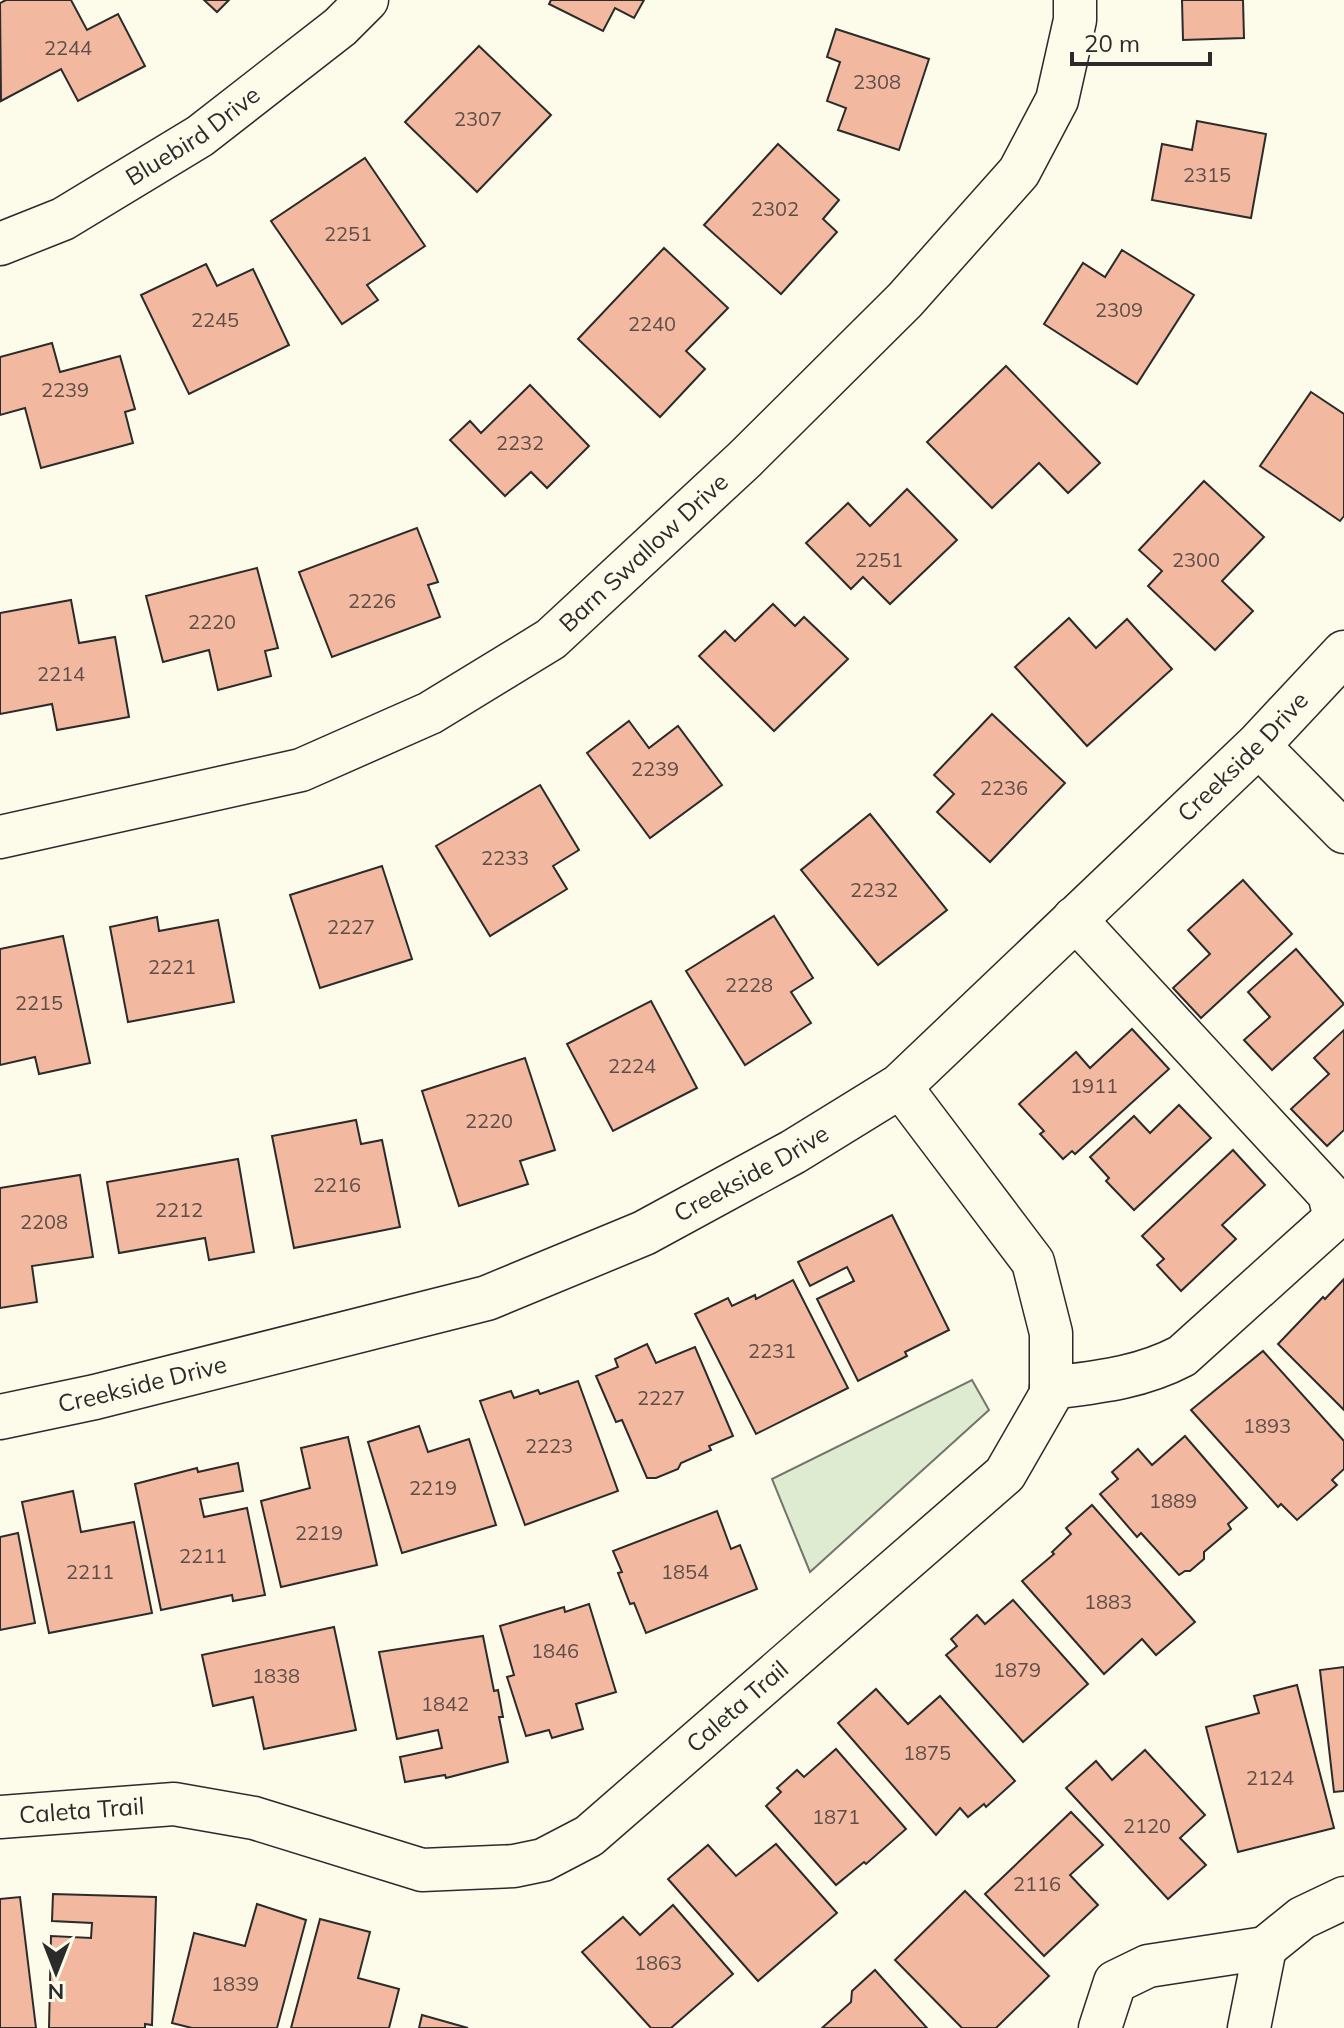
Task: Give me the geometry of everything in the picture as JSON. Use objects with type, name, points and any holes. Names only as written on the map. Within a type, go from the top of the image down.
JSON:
[{"type":"street","name":"Bluebird Drive","points":[[0,244],[63,219],[200,136],[340,27],[367,0]]},
{"type":"street","name":"Barn Swallow Drive","points":[[0,837],[301,770],[430,713],[551,639],[745,459],[905,300],[1019,172],[1057,100],[1075,20],[1075,0]]},
{"type":"street","name":"Creekside Drive","points":[[0,1417],[95,1397],[487,1298],[644,1233],[793,1152],[900,1086],[1258,745],[1344,653]]},
{"type":"street","points":[[1258,745],[1344,832]]},
{"type":"street","points":[[1051,1388],[1124,1379],[1156,1370],[1182,1356],[1335,1218],[1329,1194],[1074,918]]},
{"type":"street","name":"Caleta Trail","points":[[0,1817],[174,1804],[254,1818],[422,1870],[514,1866],[543,1860],[589,1836],[1005,1474],[1051,1394],[1051,1333],[1033,1262],[900,1086]]},
{"type":"street","points":[[1100,2028],[1115,1982],[1148,1966],[1265,1948],[1302,1918],[1344,1898]]},
{"type":"street","points":[[1249,2028],[1265,1948]]},
{"type":"green space","points":[[972,1380],[989,1410],[810,1572],[772,1479]]},
{"type":"building","points":[[6,0],[71,0],[87,30],[118,14],[145,66],[78,101],[61,69],[1,101],[0,3]]},
{"type":"building","points":[[204,0],[229,0],[217,12]]},
{"type":"building","points":[[551,0],[644,0],[634,18],[615,8],[603,31],[549,4]]},
{"type":"building","points":[[1182,0],[1243,0],[1244,38],[1183,40]]},
{"type":"building","points":[[836,29],[929,59],[899,150],[838,130],[846,108],[827,101],[840,62],[827,57]]},
{"type":"building","points":[[479,46],[551,115],[477,192],[405,122]]},
{"type":"building","points":[[1197,121],[1266,134],[1251,218],[1152,200],[1162,144],[1192,150]]},
{"type":"building","points":[[778,144],[839,200],[823,219],[837,232],[781,294],[704,225]]},
{"type":"building","points":[[365,158],[425,246],[367,285],[378,300],[342,324],[271,221]]},
{"type":"building","points":[[664,248],[728,308],[686,351],[705,369],[660,417],[578,339]]},
{"type":"building","points":[[1122,250],[1194,295],[1137,384],[1044,324],[1083,263],[1105,277]]},
{"type":"building","points":[[206,264],[217,286],[253,269],[289,345],[189,394],[141,295]]},
{"type":"building","points":[[52,343],[60,372],[120,356],[135,409],[125,412],[133,443],[41,468],[25,408],[0,415],[0,357]]},
{"type":"building","points":[[1006,366],[1100,463],[1068,493],[1039,463],[992,508],[927,442]]},
{"type":"building","points":[[530,385],[589,446],[547,488],[531,472],[505,496],[450,440],[470,421],[481,433]]},
{"type":"building","points":[[1311,392],[1344,414],[1344,516],[1340,521],[1260,466]]},
{"type":"building","points":[[1204,481],[1264,537],[1222,581],[1253,611],[1215,650],[1148,586],[1162,571],[1139,550]]},
{"type":"building","points":[[907,489],[957,540],[890,604],[863,577],[851,589],[806,543],[848,503],[870,526]]},
{"type":"building","points":[[417,528],[438,582],[428,585],[440,617],[332,657],[299,572]]},
{"type":"building","points":[[257,568],[278,648],[265,651],[271,676],[218,690],[209,650],[163,662],[146,596]]},
{"type":"building","points":[[71,600],[79,643],[115,637],[129,717],[57,730],[52,704],[0,714],[0,613]]},
{"type":"building","points":[[773,604],[795,626],[804,617],[848,659],[774,731],[699,656],[725,631],[735,641]]},
{"type":"building","points":[[1069,618],[1096,648],[1127,619],[1172,669],[1087,746],[1015,667]]},
{"type":"building","points":[[992,714],[1065,783],[990,862],[937,812],[954,794],[934,775]]},
{"type":"building","points":[[629,721],[649,748],[678,726],[722,785],[650,838],[587,753]]},
{"type":"building","points":[[540,785],[579,850],[553,866],[567,889],[490,936],[436,846]]},
{"type":"building","points":[[870,814],[947,910],[878,965],[801,870]]},
{"type":"building","points":[[382,866],[412,959],[320,988],[290,895]]},
{"type":"building","points":[[1243,880],[1292,934],[1201,1018],[1173,988],[1210,954],[1188,930]]},
{"type":"building","points":[[774,916],[813,978],[791,992],[811,1023],[745,1065],[686,971]]},
{"type":"building","points":[[157,917],[159,931],[218,920],[234,1002],[128,1022],[110,927]]},
{"type":"building","points":[[63,936],[90,1063],[39,1074],[35,1057],[0,1065],[0,949]]},
{"type":"building","points":[[1296,949],[1344,1004],[1272,1070],[1244,1040],[1270,1017],[1248,992]]},
{"type":"building","points":[[651,1001],[697,1088],[613,1131],[567,1044]]},
{"type":"building","points":[[1132,1029],[1169,1069],[1075,1154],[1072,1151],[1063,1159],[1040,1134],[1044,1131],[1019,1104],[1076,1052],[1090,1068]]},
{"type":"building","points":[[1344,1030],[1344,1130],[1327,1146],[1291,1109],[1329,1074],[1314,1058]]},
{"type":"building","points":[[525,1058],[555,1150],[520,1161],[528,1184],[459,1206],[422,1091]]},
{"type":"building","points":[[1179,1105],[1211,1138],[1134,1210],[1106,1181],[1109,1178],[1090,1157],[1134,1116],[1150,1133]]},
{"type":"building","points":[[356,1120],[361,1144],[382,1140],[400,1227],[294,1248],[272,1136]]},
{"type":"building","points":[[1233,1150],[1265,1185],[1222,1225],[1236,1239],[1181,1291],[1157,1265],[1164,1259],[1142,1236]]},
{"type":"building","points":[[238,1159],[254,1252],[209,1260],[205,1238],[119,1253],[107,1182]]},
{"type":"building","points":[[80,1175],[93,1257],[32,1266],[37,1302],[0,1308],[0,1188]]},
{"type":"building","points":[[892,1215],[949,1330],[858,1381],[817,1299],[854,1281],[847,1267],[810,1286],[798,1262]]},
{"type":"building","points":[[1344,1279],[1344,1410],[1278,1344]]},
{"type":"building","points":[[793,1280],[848,1388],[756,1434],[695,1314],[728,1298],[732,1306],[755,1295],[756,1299]]},
{"type":"building","points":[[647,1344],[656,1363],[695,1347],[733,1436],[709,1446],[711,1450],[656,1478],[647,1478],[622,1420],[616,1422],[596,1376],[618,1367],[615,1359]]},
{"type":"building","points":[[1263,1351],[1344,1441],[1344,1469],[1332,1480],[1337,1485],[1297,1520],[1281,1504],[1278,1507],[1191,1410]]},
{"type":"building","points":[[578,1381],[618,1491],[525,1525],[480,1401],[511,1391],[514,1398],[538,1390],[540,1394]]},
{"type":"building","points":[[419,1426],[428,1452],[469,1439],[496,1525],[402,1553],[368,1442]]},
{"type":"building","points":[[1185,1436],[1247,1508],[1228,1524],[1231,1529],[1204,1552],[1204,1559],[1190,1571],[1179,1575],[1141,1533],[1137,1537],[1100,1494],[1118,1479],[1112,1472],[1138,1449],[1152,1465]]},
{"type":"building","points":[[348,1437],[377,1565],[281,1587],[261,1501],[310,1488],[301,1448]]},
{"type":"building","points":[[238,1463],[243,1491],[200,1499],[204,1517],[247,1508],[265,1595],[233,1601],[232,1595],[161,1610],[135,1484],[197,1468],[198,1472]]},
{"type":"building","points":[[73,1491],[81,1532],[134,1522],[152,1613],[49,1633],[22,1502]]},
{"type":"building","points":[[1092,1505],[1195,1622],[1156,1655],[1142,1639],[1104,1674],[1022,1581],[1054,1554],[1052,1552],[1071,1534],[1066,1528]]},
{"type":"building","points":[[717,1511],[731,1549],[740,1545],[757,1589],[646,1633],[634,1603],[630,1604],[613,1551]]},
{"type":"building","points":[[18,1533],[35,1623],[0,1630],[0,1537]]},
{"type":"building","points":[[1013,1600],[1088,1684],[1023,1742],[946,1655],[957,1646],[951,1639],[977,1615],[985,1624]]},
{"type":"building","points":[[589,1604],[616,1692],[576,1704],[583,1729],[552,1738],[549,1730],[526,1736],[507,1677],[514,1675],[500,1626],[564,1607],[565,1612]]},
{"type":"building","points":[[334,1627],[356,1730],[264,1749],[253,1697],[213,1706],[202,1655]]},
{"type":"building","points":[[483,1636],[494,1691],[498,1690],[503,1717],[499,1717],[508,1762],[446,1778],[445,1775],[405,1782],[400,1757],[442,1748],[438,1730],[397,1739],[379,1652]]},
{"type":"building","points":[[1344,1667],[1344,1791],[1334,1792],[1320,1670]]},
{"type":"building","points":[[1297,1685],[1334,1828],[1238,1852],[1206,1727],[1259,1713],[1254,1696]]},
{"type":"building","points":[[876,1689],[908,1724],[940,1696],[1015,1781],[986,1807],[984,1804],[968,1817],[960,1808],[936,1835],[838,1723]]},
{"type":"building","points":[[836,1749],[906,1829],[836,1885],[766,1806],[781,1792],[777,1788],[797,1770],[804,1777]]},
{"type":"building","points":[[1145,1750],[1205,1815],[1180,1838],[1206,1865],[1168,1899],[1066,1788],[1096,1761],[1112,1780]]},
{"type":"building","points":[[1071,1812],[1103,1845],[1070,1875],[1098,1905],[1044,1956],[985,1894]]},
{"type":"building","points":[[776,1844],[837,1913],[758,1981],[668,1879],[708,1845],[736,1876]]},
{"type":"building","points":[[965,1891],[1049,1976],[996,2028],[962,2028],[895,1960]]},
{"type":"building","points":[[53,1894],[156,1897],[152,2025],[145,2024],[145,2028],[49,2028],[51,1936],[91,1938],[92,1923],[52,1921]]},
{"type":"building","points":[[20,1897],[36,2028],[0,2028],[0,1899]]},
{"type":"building","points":[[257,1904],[306,1920],[277,2028],[192,2028],[172,2023],[194,1933],[245,1946]]},
{"type":"building","points":[[673,1905],[733,1974],[671,2028],[651,2028],[582,1952],[623,1917],[640,1935]]},
{"type":"building","points":[[320,1919],[370,1932],[358,1978],[399,1989],[389,2028],[291,2028]]},
{"type":"building","points":[[875,1970],[927,2028],[822,2028],[851,2002],[852,1991]]},
{"type":"building","points":[[422,2015],[468,2028],[419,2028]]}]
